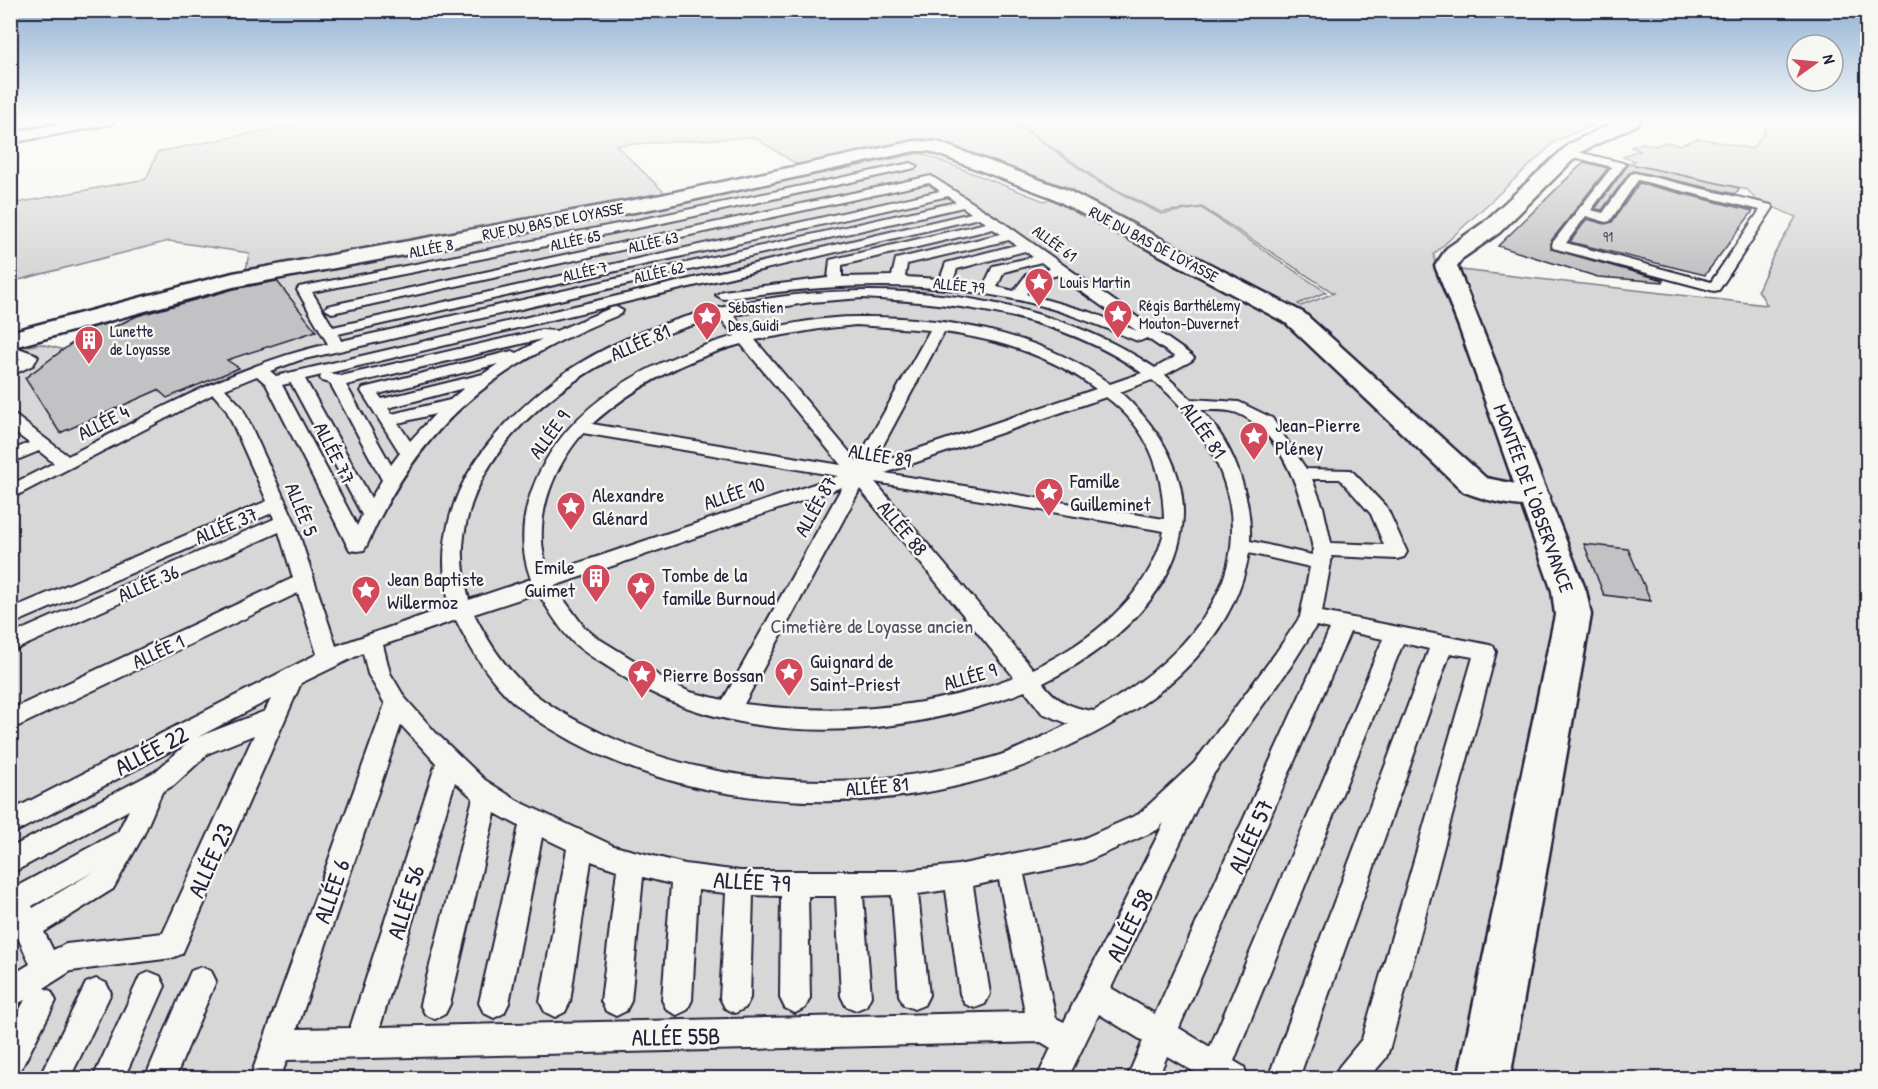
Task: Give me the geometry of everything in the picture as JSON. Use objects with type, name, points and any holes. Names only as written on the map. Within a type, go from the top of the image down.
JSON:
[{"type":"street","name":"RUE DU BAS DE LOYASSE","points":[[10,340],[190,289],[661,201],[800,171]]},
{"type":"street","name":"RUE DU BAS DE LOYASSE","points":[[998,171],[1058,193],[1295,318],[1475,485],[1487,490],[1534,497]]},
{"type":"street","name":"MONTÉE DE L'OBSERVANCE","points":[[1484,1078],[1574,615],[1569,591],[1472,327],[1446,266],[1455,253],[1491,228],[1551,171]]},
{"type":"lane","name":"ALLÉE 8","points":[[337,346],[330,322],[304,290],[654,224],[890,171]]},
{"type":"lane","points":[[1584,212],[1606,218],[1635,176],[1767,208],[1714,287],[1558,245],[1615,171]]},
{"type":"lane","name":"ALLÉE 61","points":[[931,179],[1186,358],[1181,362]]},
{"type":"lane","name":"ALLÉE 65","points":[[330,322],[678,245],[931,179]]},
{"type":"lane","name":"ALLÉE 63","points":[[330,322],[678,245],[947,190]]},
{"type":"lane","name":"ALLÉE 7","points":[[215,387],[295,356],[966,203]]},
{"type":"lane","name":"ALLÉE 62","points":[[273,382],[711,281],[982,213]]},
{"type":"lane","points":[[330,322],[332,295],[654,224]]},
{"type":"lane","name":"ALLÉE 88","points":[[654,224],[678,245],[711,281],[744,337],[1030,681],[1042,701],[1064,715],[1097,721]]},
{"type":"lane","points":[[835,281],[835,263],[997,224]]},
{"type":"lane","points":[[898,279],[901,262],[1012,235]]},
{"type":"lane","points":[[945,283],[951,266],[1027,246]]},
{"type":"lane","points":[[866,279],[870,255]]},
{"type":"lane","points":[[990,288],[998,269],[1043,258]]},
{"type":"lane","points":[[1018,295],[1031,278],[1060,270]]},
{"type":"lane","name":"ALLÉE 79","points":[[723,304],[781,285],[866,279],[898,279],[990,288],[1068,308],[1104,321],[1140,337],[1181,362]]},
{"type":"lane","points":[[371,514],[417,444],[457,403],[489,378],[530,352],[596,319],[711,281]]},
{"type":"lane","name":"ALLÉE 81","points":[[838,295],[908,295],[954,299],[1041,318],[1082,333],[1120,352],[1154,374],[1189,404],[1220,446],[1239,493],[1241,545],[1233,578],[1219,612],[1196,645],[1164,677],[1125,707],[1016,760],[948,778],[874,789],[801,790],[728,783],[660,768],[600,745],[549,717],[509,684],[480,647],[461,610],[453,567],[456,525],[470,486],[491,450],[520,417],[553,388],[592,363],[723,304],[838,295]]},
{"type":"lane","name":"ALLÉE 9","points":[[856,321],[899,321],[940,325],[991,335],[1036,349],[1079,371],[1110,390],[1131,409],[1158,444],[1170,472],[1174,527],[1170,545],[1144,595],[1091,646],[1030,681],[964,704],[884,718],[807,719],[730,709],[684,698],[636,675],[577,633],[542,582],[533,549],[534,511],[550,466],[579,427],[612,398],[649,375],[690,355],[744,337],[812,324],[856,321]]},
{"type":"lane","name":"ALLÉE 87","points":[[730,709],[940,325]]},
{"type":"lane","points":[[339,386],[541,334],[560,336]]},
{"type":"lane","points":[[369,391],[530,352]]},
{"type":"lane","points":[[10,355],[21,354],[30,357],[28,362],[10,371]]},
{"type":"lane","points":[[1154,374],[1181,362]]},
{"type":"lane","points":[[259,370],[273,382]]},
{"type":"lane","name":"ALLÉE 10","points":[[329,658],[371,641],[542,582],[1154,374]]},
{"type":"lane","points":[[301,375],[336,380],[391,481]]},
{"type":"lane","points":[[301,375],[371,514]]},
{"type":"lane","points":[[378,405],[489,378]]},
{"type":"lane","name":"ALLÉE 77","points":[[273,382],[357,545],[371,514]]},
{"type":"lane","points":[[339,386],[367,388],[410,453]]},
{"type":"lane","name":"ALLÉE 4","points":[[10,493],[215,387]]},
{"type":"lane","name":"ALLÉE 5","points":[[215,387],[234,407],[281,513],[329,658]]},
{"type":"lane","points":[[388,420],[457,403]]},
{"type":"lane","points":[[1189,404],[1239,407],[1266,422],[1301,474],[1314,507],[1321,556],[1310,618],[1283,660],[1203,770]]},
{"type":"lane","points":[[10,420],[18,436],[40,444],[67,464]]},
{"type":"lane","name":"ALLÉE 89","points":[[579,427],[1174,527]]},
{"type":"lane","points":[[10,458],[40,444]]},
{"type":"lane","points":[[1241,545],[1321,556],[1396,552],[1380,512],[1345,474],[1301,474]]},
{"type":"lane","name":"ALLÉE 37","points":[[10,618],[281,513]]},
{"type":"lane","name":"ALLÉE 36","points":[[10,644],[281,513]]},
{"type":"lane","name":"ALLÉE 1","points":[[10,721],[305,581]]},
{"type":"lane","points":[[1310,618],[1485,652],[1375,1047],[1350,1078]]},
{"type":"lane","name":"ALLÉE 57","points":[[1142,1078],[1343,623]]},
{"type":"lane","points":[[1095,995],[1162,1035],[1221,1075],[1396,634]]},
{"type":"lane","name":"ALLÉE 79","points":[[371,641],[379,675],[396,704],[449,761],[487,794],[510,809],[610,857],[685,876],[740,883],[849,884],[904,883],[958,877],[1083,851],[1148,822],[1203,770]]},
{"type":"lane","points":[[1284,1078],[1442,644]]},
{"type":"lane","name":"ALLÉE 22","points":[[10,824],[329,658]]},
{"type":"lane","name":"ALLÉE 23","points":[[56,964],[172,945],[292,677]]},
{"type":"lane","name":"ALLÉE 6","points":[[265,1078],[396,704]]},
{"type":"lane","points":[[10,862],[165,778],[201,746],[274,717]]},
{"type":"lane","name":"ALLÉE 56","points":[[360,1043],[449,761]]},
{"type":"lane","name":"ALLÉE 58","points":[[1052,1078],[1095,995],[1203,770]]},
{"type":"lane","points":[[28,926],[104,880],[127,840],[153,784]]},
{"type":"lane","points":[[435,1004],[487,794]]},
{"type":"lane","points":[[494,1003],[533,820]]},
{"type":"lane","points":[[10,993],[56,964],[28,926],[13,895],[127,840]]},
{"type":"lane","points":[[555,1002],[581,844]]},
{"type":"lane","points":[[616,1000],[631,862]]},
{"type":"lane","points":[[1008,865],[1042,1027]]},
{"type":"lane","points":[[677,1000],[685,876]]},
{"type":"lane","points":[[958,877],[975,994]]},
{"type":"lane","points":[[735,998],[740,883]]},
{"type":"lane","points":[[794,883],[795,998]]},
{"type":"lane","points":[[904,883],[914,995]]},
{"type":"lane","points":[[849,884],[856,996]]},
{"type":"lane","points":[[160,1078],[201,981]]},
{"type":"lane","points":[[108,1078],[150,986]]},
{"type":"lane","points":[[54,1078],[96,993]]},
{"type":"lane","points":[[10,1058],[41,1001]]},
{"type":"lane","name":"ALLÉE 55B","points":[[277,1045],[1042,1027],[1071,1042]]},
{"type":"green space","name":"Cimetière de Loyasse ancien","points":[[150,171],[642,171],[665,193],[246,270],[249,253],[169,241],[11,282],[11,204],[146,179]]},
{"type":"green space","name":"Cimetière de Loyasse ancien","points":[[834,171],[967,171],[1044,201],[1073,189],[1020,171],[1083,171],[1100,183],[1161,214],[1201,208],[1326,292],[1298,304],[1301,306],[1334,293],[1202,207],[1161,212],[1103,183],[1086,171],[1524,171],[1434,254],[1435,267],[1767,305],[1758,290],[1773,256],[1796,217],[1755,199],[1748,190],[1661,171],[1867,171],[1867,1078],[11,1078],[11,349],[41,344],[65,350],[176,297],[657,207]]},
{"type":"building","points":[[1575,171],[1606,171],[1551,241],[1551,249],[1663,280],[1663,282],[1598,277],[1498,246]]},
{"type":"building","points":[[1623,171],[1662,171],[1740,188],[1735,194],[1634,171],[1629,173],[1602,210],[1595,209]]},
{"type":"building","points":[[1639,183],[1753,211],[1705,275],[1570,242],[1587,219],[1605,224],[1612,222]]},
{"type":"building","name":"Lunette de Loyasse","points":[[277,281],[316,331],[227,360],[239,368],[167,398],[158,390],[60,433],[25,378],[94,327],[109,323],[112,328],[137,316],[234,289]]},
{"type":"building","points":[[1584,544],[1628,549],[1651,601],[1604,595]]},
{"type":"place","name":"Louis Martin","points":[[1039,308]]},
{"type":"place","name":"Régis Barthélemy Mouton-Duvernet","points":[[1118,340]]},
{"type":"place","name":"Sébastien Des Guidi","points":[[707,342]]},
{"type":"place","name":"Lunette de Loyasse","points":[[89,366]]},
{"type":"place","name":"Jean-Pierre Pléney","points":[[1254,462]]},
{"type":"place","name":"Famille Guilleminet","points":[[1049,518]]},
{"type":"place","name":"Alexandre Glénard","points":[[571,532]]},
{"type":"place","name":"Emile Guimet","points":[[596,604]]},
{"type":"place","name":"Tombe de la famille Burnoud","points":[[641,612]]},
{"type":"place","name":"Jean Baptiste Willermoz","points":[[366,616]]},
{"type":"place","name":"Guignard de Saint-Priest","points":[[789,698]]},
{"type":"place","name":"Pierre Bossan","points":[[642,700]]}]
